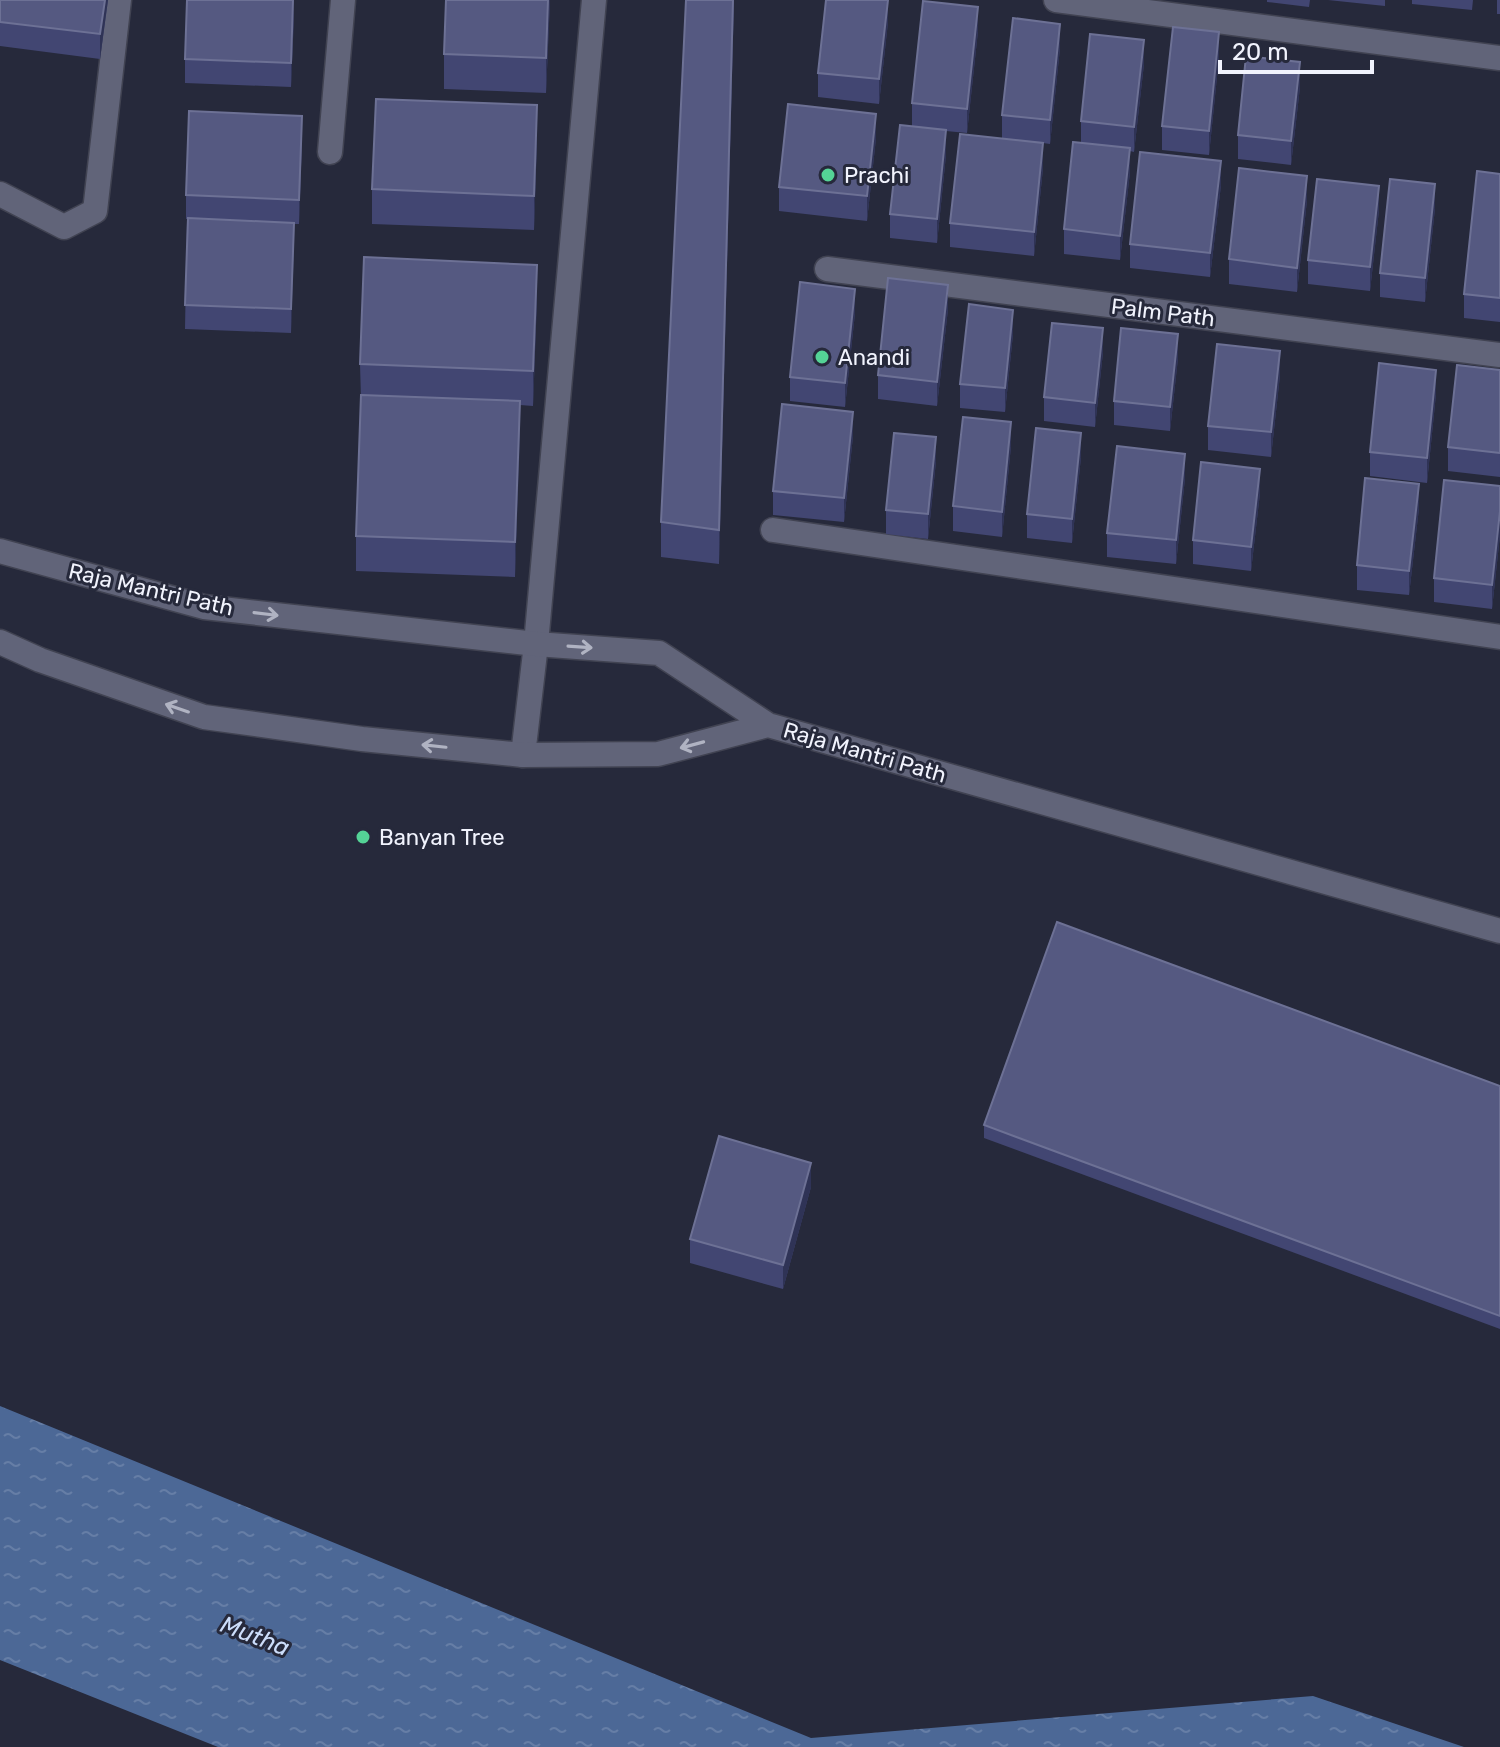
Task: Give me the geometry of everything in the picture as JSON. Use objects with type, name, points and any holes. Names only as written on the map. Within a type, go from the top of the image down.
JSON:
[{"type":"street","points":[[0,194],[64,227],[95,211],[119,0]]},
{"type":"street","points":[[330,152],[343,0]]},
{"type":"street","points":[[523,755],[536,644],[594,0]]},
{"type":"street","points":[[1056,0],[1500,58]]},
{"type":"street","name":"Palm Path","points":[[827,269],[1500,355]]},
{"type":"street","points":[[773,530],[1500,637]]},
{"type":"street","name":"Raja Mantri Path","points":[[0,551],[204,607],[536,644],[659,653],[768,725],[1500,931]]},
{"type":"street","points":[[0,642],[40,660],[204,717],[362,739],[523,755],[658,754],[768,725]]},
{"type":"water","name":"Mutha","points":[[0,1406],[811,1738],[1313,1696],[1464,1747],[218,1747],[0,1660]]},
{"type":"building","points":[[0,0],[105,0],[100,34],[0,22]]},
{"type":"building","points":[[187,0],[293,0],[291,63],[185,59]]},
{"type":"building","points":[[446,0],[548,0],[546,58],[444,54]]},
{"type":"building","points":[[686,0],[733,0],[719,530],[661,522]]},
{"type":"building","points":[[826,0],[888,0],[879,79],[818,73]]},
{"type":"building","points":[[923,1],[978,7],[967,109],[912,103]]},
{"type":"building","points":[[1013,18],[1060,24],[1050,120],[1002,115]]},
{"type":"building","points":[[1173,27],[1219,32],[1209,131],[1162,126]]},
{"type":"building","points":[[1090,34],[1144,40],[1134,127],[1081,121]]},
{"type":"building","points":[[1246,56],[1300,62],[1291,141],[1238,135]]},
{"type":"building","points":[[376,99],[537,105],[534,196],[372,189]]},
{"type":"building","name":"Prachi","points":[[788,104],[876,114],[867,196],[779,187]]},
{"type":"building","points":[[189,111],[302,116],[299,200],[186,195]]},
{"type":"building","points":[[900,125],[946,130],[937,219],[890,214]]},
{"type":"building","points":[[960,134],[1043,143],[1034,232],[950,223]]},
{"type":"building","points":[[1073,142],[1130,148],[1120,236],[1064,229]]},
{"type":"building","points":[[1140,152],[1221,161],[1210,253],[1130,244]]},
{"type":"building","points":[[1239,168],[1307,176],[1297,268],[1229,259]]},
{"type":"building","points":[[1477,171],[1500,174],[1500,298],[1464,294]]},
{"type":"building","points":[[1317,179],[1379,186],[1370,267],[1308,260]]},
{"type":"building","points":[[1390,179],[1435,184],[1425,278],[1380,273]]},
{"type":"building","points":[[188,218],[294,223],[291,309],[185,305]]},
{"type":"building","points":[[364,257],[537,265],[533,371],[360,364]]},
{"type":"building","points":[[888,278],[948,285],[937,382],[878,375]]},
{"type":"building","name":"Anandi","points":[[800,282],[855,289],[845,383],[790,377]]},
{"type":"building","points":[[969,304],[1013,310],[1005,388],[960,384]]},
{"type":"building","points":[[1052,323],[1103,328],[1095,403],[1044,397]]},
{"type":"building","points":[[1121,328],[1178,334],[1170,407],[1114,401]]},
{"type":"building","points":[[1217,344],[1280,351],[1271,432],[1208,426]]},
{"type":"building","points":[[1379,363],[1436,370],[1427,458],[1370,452]]},
{"type":"building","points":[[1457,365],[1500,370],[1500,453],[1448,447]]},
{"type":"building","points":[[361,395],[520,401],[515,542],[356,536]]},
{"type":"building","points":[[782,404],[853,412],[844,498],[773,491]]},
{"type":"building","points":[[963,417],[1011,422],[1002,512],[953,506]]},
{"type":"building","points":[[1036,428],[1081,433],[1072,519],[1027,514]]},
{"type":"building","points":[[894,433],[936,437],[928,514],[886,510]]},
{"type":"building","points":[[1117,446],[1185,454],[1176,540],[1107,533]]},
{"type":"building","points":[[1201,462],[1260,469],[1251,547],[1193,540]]},
{"type":"building","points":[[1365,478],[1419,484],[1409,571],[1357,565]]},
{"type":"building","points":[[1444,480],[1500,486],[1492,585],[1434,578]]},
{"type":"building","points":[[1057,922],[1500,1086],[1500,1316],[984,1125]]},
{"type":"building","points":[[719,1136],[811,1163],[783,1265],[690,1239]]},
{"type":"place","name":"Prachi","points":[[828,175]]},
{"type":"place","name":"Anandi","points":[[822,357]]},
{"type":"place","name":"Banyan Tree","points":[[363,837]]}]
